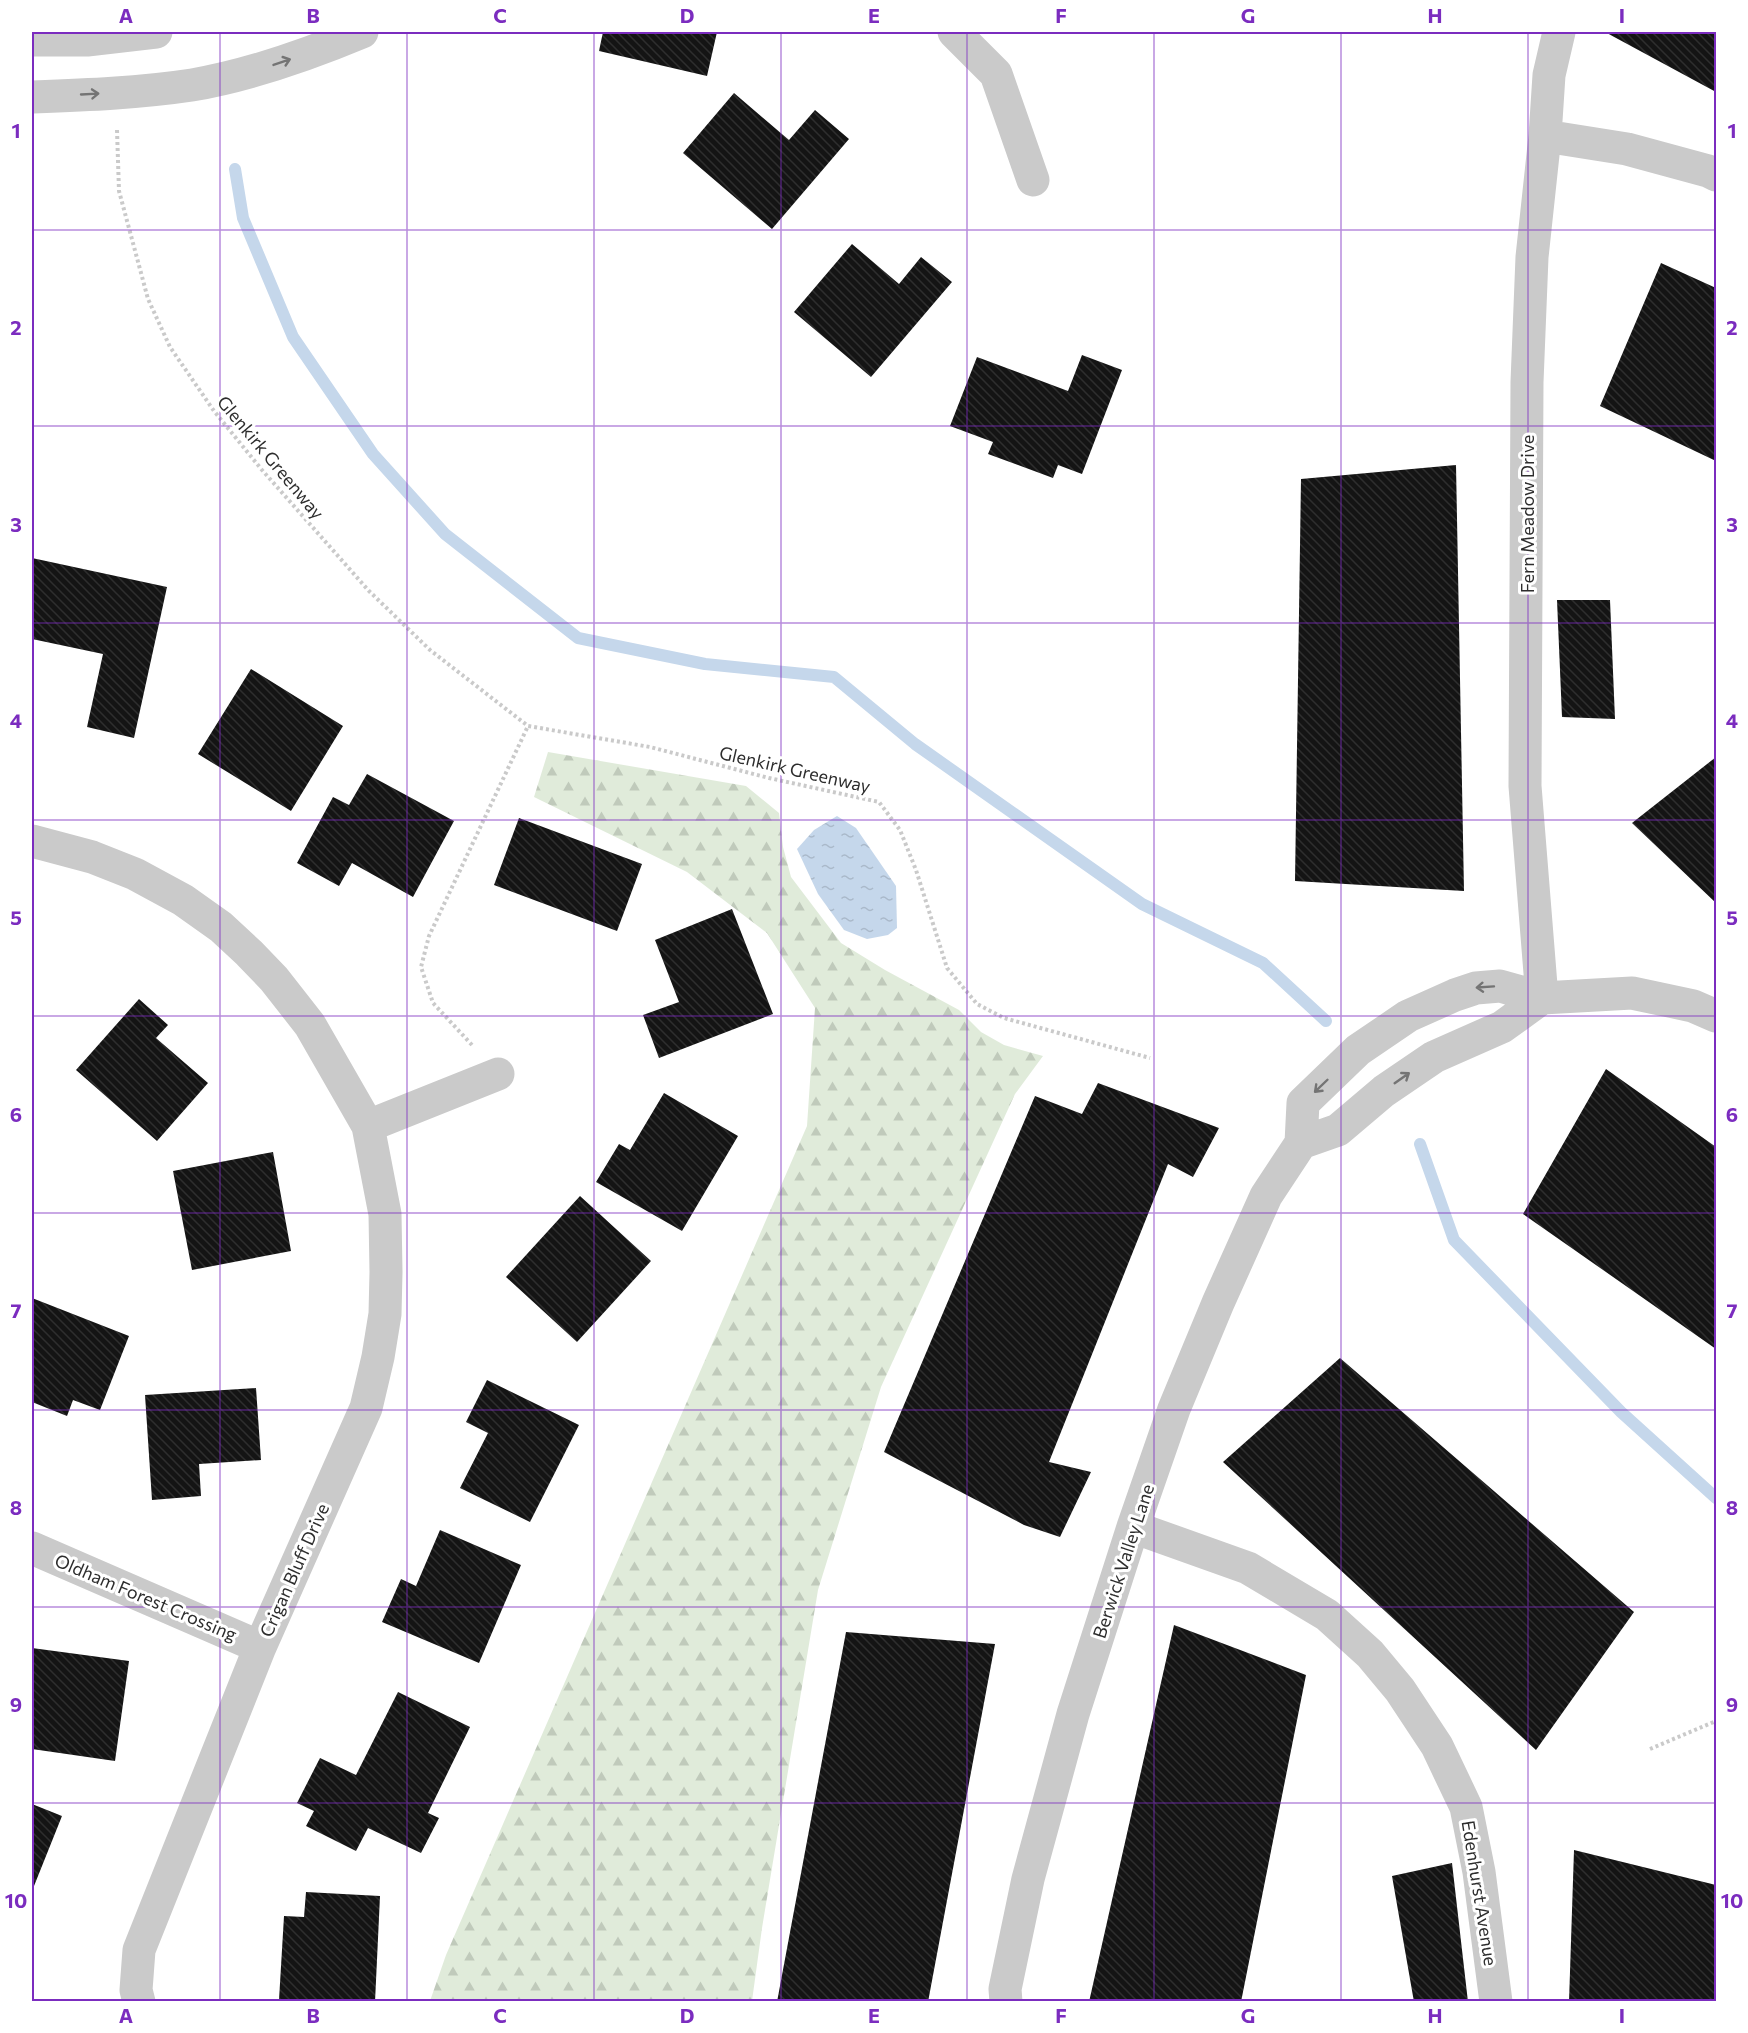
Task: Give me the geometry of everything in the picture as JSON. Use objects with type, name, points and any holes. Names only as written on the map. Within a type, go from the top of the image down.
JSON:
[{"type":"street","points":[[32,40],[87,40],[156,32]]},
{"type":"street","points":[[32,97],[110,94],[192,85],[262,69],[362,32]]},
{"type":"street","points":[[954,32],[996,74],[1033,180]]},
{"type":"street","name":"Fern Meadow Drive","points":[[1542,998],[1525,786],[1528,370],[1532,257],[1550,75],[1559,32]]},
{"type":"street","points":[[1545,136],[1627,149],[1716,175]]},
{"type":"street","name":"Crigan Bluff Drive","points":[[32,842],[92,856],[135,874],[183,900],[221,927],[274,979],[310,1025],[368,1126],[385,1214],[385,1314],[366,1408],[260,1647],[139,1950],[136,1990],[139,2001]]},
{"type":"street","points":[[1542,998],[1502,1027],[1434,1057],[1384,1091],[1338,1130],[1301,1143],[1303,1103],[1358,1050],[1408,1016],[1455,994],[1476,988],[1500,986],[1542,998],[1632,993],[1693,1006],[1716,1016]]},
{"type":"street","points":[[368,1126],[498,1074]]},
{"type":"street","name":"Berwick Valley Lane","points":[[1006,2001],[1005,1989],[1028,1879],[1073,1714],[1133,1527],[1174,1409],[1218,1303],[1266,1196],[1301,1143]]},
{"type":"street","name":"Edenhurst Avenue","points":[[1133,1527],[1248,1568],[1327,1615],[1370,1654],[1400,1690],[1437,1746],[1466,1807],[1479,1872],[1496,2001]]},
{"type":"street","name":"Oldham Forest Crossing","points":[[32,1548],[260,1647]]},
{"type":"path","name":"Glenkirk Greenway","points":[[117,132],[119,191],[148,299],[170,347],[214,411],[255,461],[369,591],[430,650],[528,726],[650,747],[769,778],[879,802],[900,830],[916,870],[947,968],[977,1004],[1004,1018],[1150,1058]]},
{"type":"path","points":[[498,1074],[433,1003],[421,968],[429,936],[528,726]]},
{"type":"path","points":[[1650,1749],[1716,1720]]},
{"type":"green space","points":[[548,752],[746,786],[779,813],[783,847],[791,877],[841,943],[959,1010],[981,1032],[1004,1045],[1043,1056],[1015,1094],[881,1387],[818,1590],[752,2001],[430,2001],[446,1955],[807,1126],[815,1008],[767,933],[687,872],[534,797]]},
{"type":"water","points":[[837,816],[856,828],[896,886],[897,928],[888,935],[867,939],[844,930],[818,894],[797,849],[814,830]]},
{"type":"building","points":[[603,32],[717,32],[707,76],[599,51]]},
{"type":"building","points":[[1605,32],[1716,32],[1716,92]]},
{"type":"building","points":[[734,93],[789,140],[815,110],[849,139],[772,229],[683,153]]},
{"type":"building","points":[[852,244],[899,284],[921,257],[952,282],[871,377],[794,312]]},
{"type":"building","points":[[1661,263],[1716,288],[1716,461],[1600,406]]},
{"type":"building","points":[[1082,355],[1122,370],[1082,474],[1058,465],[1053,478],[988,454],[993,442],[950,426],[977,357],[1068,391]]},
{"type":"building","points":[[1456,465],[1464,891],[1295,881],[1301,479]]},
{"type":"building","points":[[32,558],[167,587],[134,738],[87,727],[103,654],[32,639]]},
{"type":"building","points":[[1557,600],[1610,600],[1615,719],[1562,717]]},
{"type":"building","points":[[251,669],[343,726],[291,811],[198,754]]},
{"type":"building","points":[[1716,757],[1716,903],[1632,823]]},
{"type":"building","points":[[367,774],[454,821],[413,897],[352,863],[339,886],[297,863],[333,797],[349,805]]},
{"type":"building","points":[[519,818],[642,864],[617,931],[494,885]]},
{"type":"building","points":[[732,909],[773,1014],[659,1058],[643,1015],[679,1002],[655,940]]},
{"type":"building","points":[[139,999],[168,1025],[156,1038],[208,1083],[157,1141],[76,1070]]},
{"type":"building","points":[[1606,1069],[1716,1147],[1716,1349],[1523,1214]]},
{"type":"building","points":[[1098,1083],[1219,1128],[1193,1177],[1168,1164],[1049,1462],[1091,1472],[1060,1537],[1024,1525],[884,1452],[1035,1096],[1082,1114]]},
{"type":"building","points":[[664,1093],[738,1136],[682,1231],[596,1182],[619,1144],[630,1150]]},
{"type":"building","points":[[273,1152],[291,1251],[192,1270],[173,1171]]},
{"type":"building","points":[[580,1196],[651,1261],[577,1342],[506,1277]]},
{"type":"building","points":[[32,1298],[129,1336],[100,1410],[73,1400],[67,1416],[32,1402]]},
{"type":"building","points":[[1340,1358],[1634,1612],[1536,1750],[1223,1462]]},
{"type":"building","points":[[487,1380],[579,1425],[530,1522],[460,1488],[488,1433],[466,1422]]},
{"type":"building","points":[[256,1388],[261,1460],[199,1464],[201,1496],[152,1500],[145,1395]]},
{"type":"building","points":[[440,1530],[521,1565],[479,1663],[382,1622],[401,1579],[416,1586]]},
{"type":"building","points":[[1174,1625],[1306,1675],[1241,2002],[1089,2002]]},
{"type":"building","points":[[846,1632],[995,1644],[928,2002],[777,2002]]},
{"type":"building","points":[[32,1648],[129,1661],[115,1761],[32,1749]]},
{"type":"building","points":[[398,1692],[470,1727],[428,1813],[439,1818],[421,1853],[368,1828],[356,1851],[306,1826],[314,1811],[297,1803],[320,1758],[356,1775]]},
{"type":"building","points":[[32,1804],[62,1816],[32,1891]]},
{"type":"building","points":[[1574,1850],[1716,1885],[1716,2002],[1569,2002]]},
{"type":"building","points":[[1452,1863],[1468,2002],[1414,2002],[1392,1876]]},
{"type":"building","points":[[306,1892],[380,1896],[375,2002],[279,2000],[284,1916],[304,1917]]},
{"type":"waterway","points":[[235,169],[243,218],[293,337],[373,454],[445,534],[578,638],[705,664],[834,677],[915,744],[1142,904],[1263,963],[1326,1021]]},
{"type":"waterway","points":[[1420,1144],[1454,1240],[1621,1412],[1716,1498]]}]
